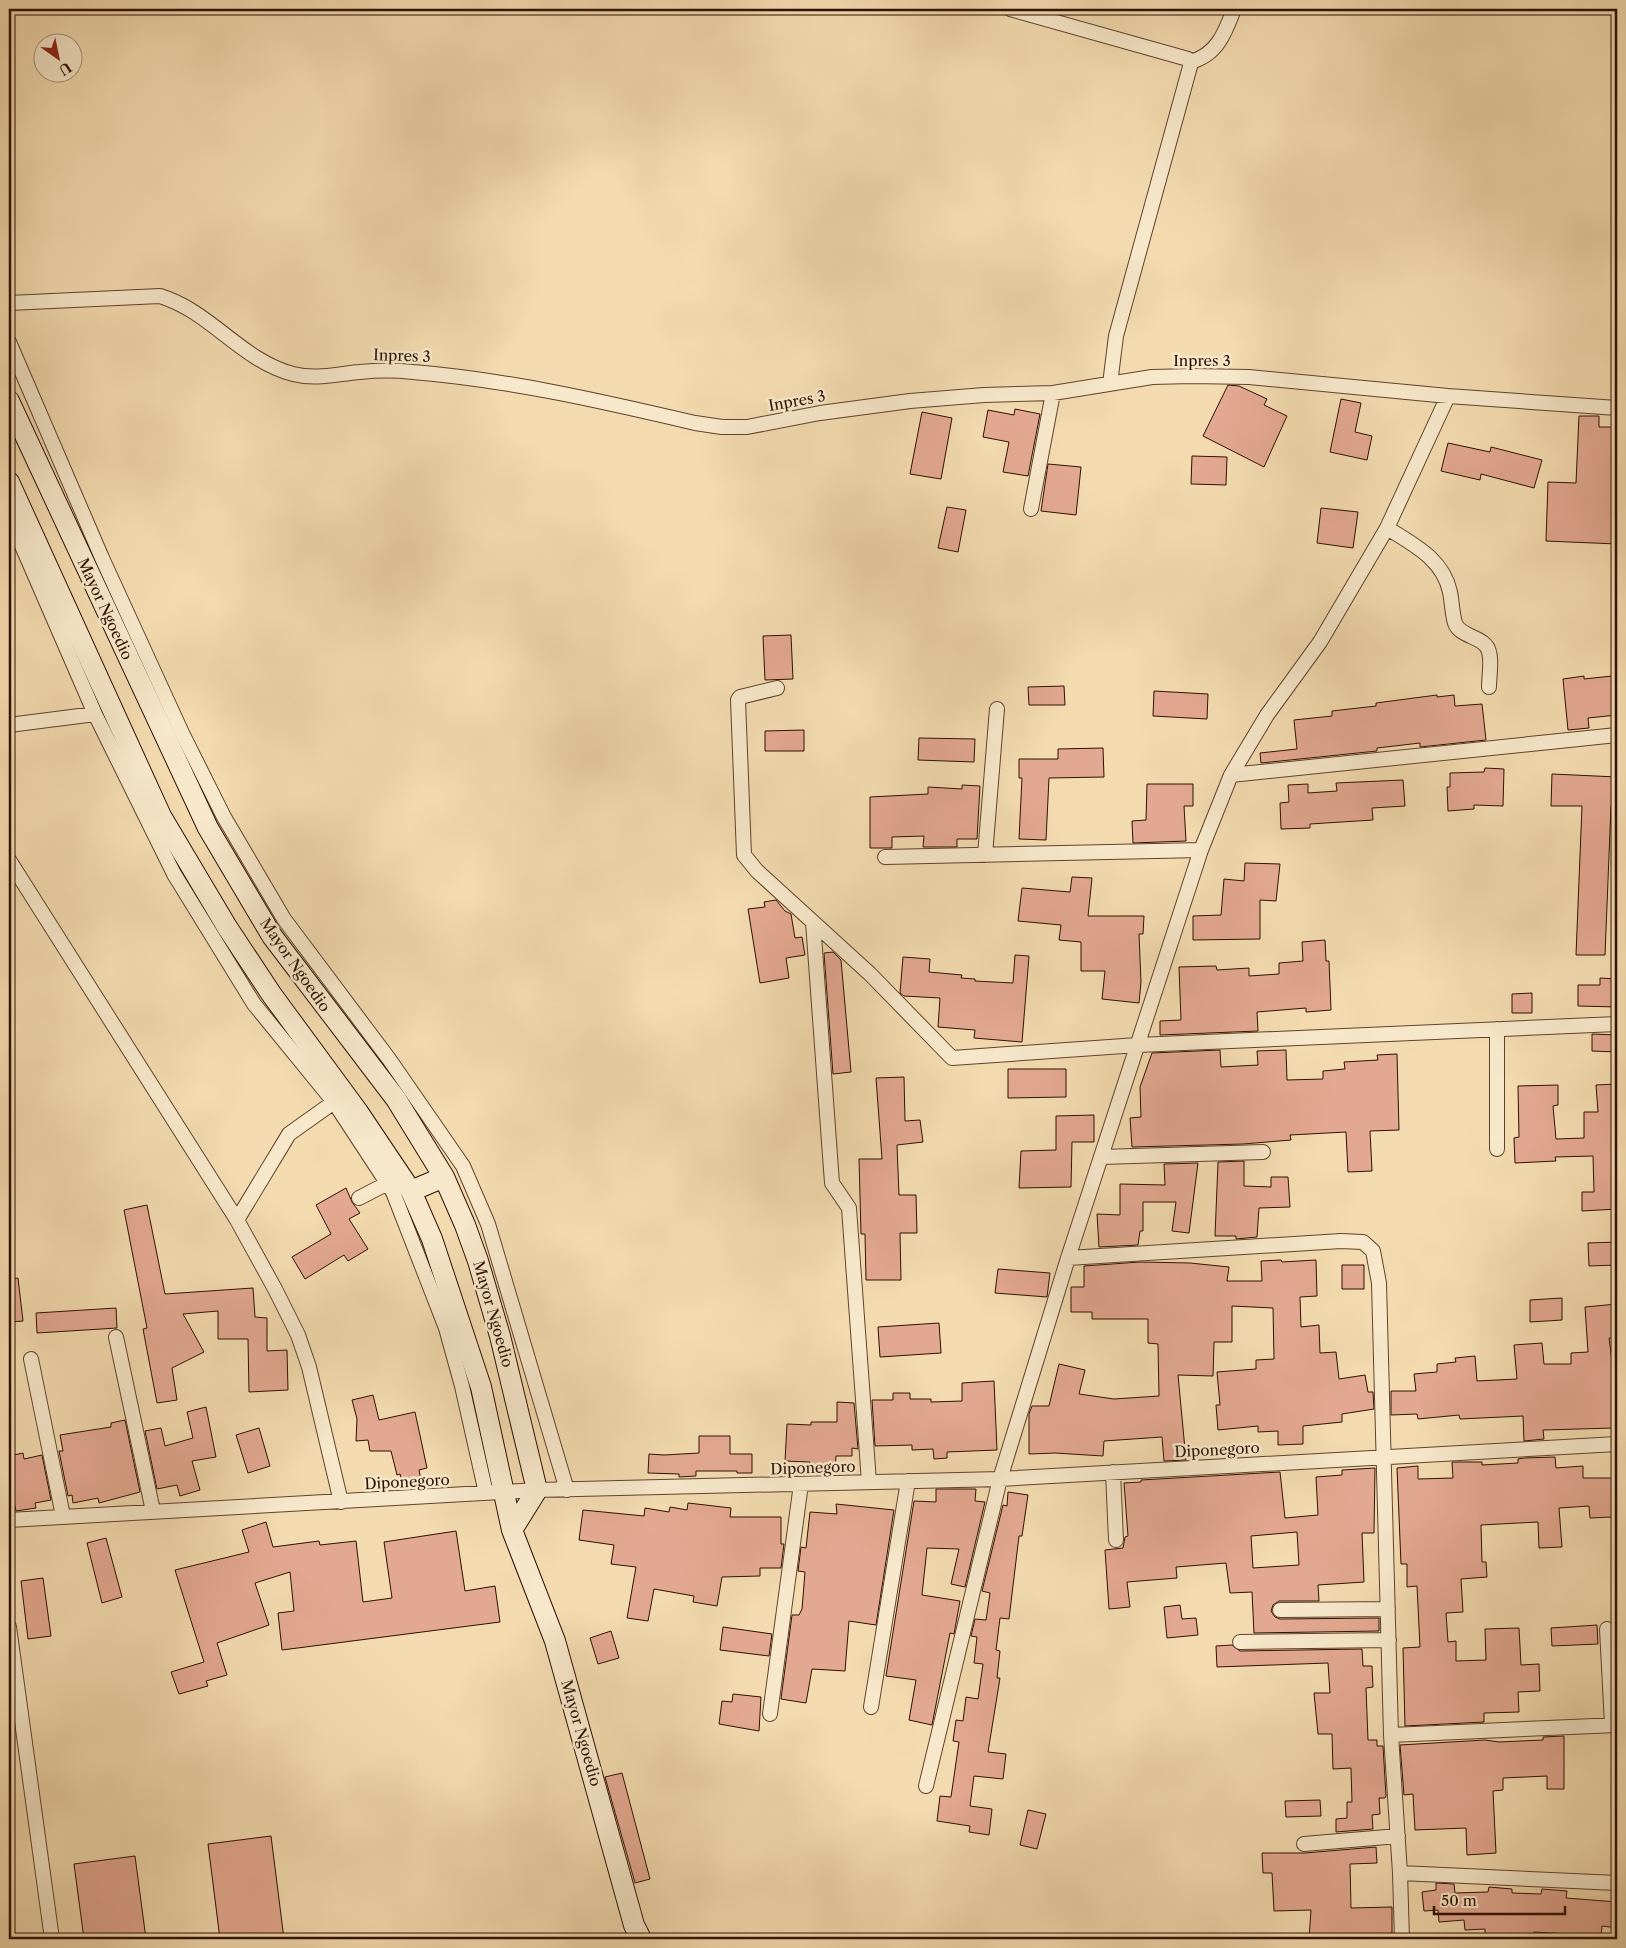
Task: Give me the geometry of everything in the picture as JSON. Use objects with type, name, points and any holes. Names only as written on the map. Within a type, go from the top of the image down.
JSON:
[{"type":"street","points":[[1010,9],[1188,59],[1190,62]]},
{"type":"street","points":[[1190,62],[1206,56],[1216,47],[1225,32],[1234,9]]},
{"type":"street","points":[[1110,384],[1116,336],[1190,62]]},
{"type":"street","name":"Inpres 3","points":[[9,303],[160,296],[180,303],[249,352],[290,374],[308,378],[392,370],[456,375],[518,384],[695,423],[722,427],[747,427],[820,413],[910,401],[984,395],[1053,393],[1152,377],[1249,377],[1448,396],[1617,408]]},
{"type":"street","points":[[9,342],[106,567],[182,733],[224,817],[284,919],[389,1059],[463,1166],[488,1224],[567,1490]]},
{"type":"street","points":[[1031,509],[1053,393]]},
{"type":"street","points":[[926,1786],[1000,1480],[1068,1258],[1201,850],[1231,775],[1267,715],[1320,642],[1387,528],[1448,396]]},
{"type":"street","name":"Mayor Ngoedio","points":[[9,401],[208,828],[272,936],[396,1099],[444,1177],[478,1261],[500,1336],[537,1490]]},
{"type":"street","name":"Mayor Ngoedio","points":[[9,482],[161,816],[185,860],[267,987],[358,1112],[411,1191],[432,1239],[480,1387],[494,1493],[512,1530],[555,1642],[634,1926],[641,1939]]},
{"type":"street","points":[[9,516],[96,714],[174,874],[254,1004],[331,1104],[384,1185],[429,1280],[446,1328],[494,1493]]},
{"type":"street","points":[[1387,528],[1427,554],[1443,569],[1450,591],[1455,624],[1462,632],[1484,642],[1490,650],[1490,687]]},
{"type":"street","points":[[778,688],[740,697],[738,700],[742,771],[742,846],[744,855],[757,872],[870,974],[952,1058],[1138,1045],[1617,1024]]},
{"type":"street","points":[[985,855],[997,709]]},
{"type":"street","points":[[9,725],[96,714]]},
{"type":"street","points":[[1231,775],[1617,735]]},
{"type":"street","points":[[885,858],[1201,850]]},
{"type":"street","points":[[9,860],[237,1220],[276,1289],[298,1335],[309,1367],[341,1502]]},
{"type":"street","points":[[813,922],[832,1183],[850,1208],[869,1482]]},
{"type":"street","points":[[1497,1029],[1497,1149]]},
{"type":"street","points":[[237,1220],[279,1149],[300,1124],[331,1104]]},
{"type":"street","points":[[1101,1157],[1263,1152]]},
{"type":"street","points":[[411,1191],[444,1177]]},
{"type":"street","points":[[362,1196],[384,1185]]},
{"type":"street","points":[[1068,1258],[1341,1241],[1364,1242],[1368,1244],[1375,1256],[1379,1283],[1391,1735],[1400,1873],[1402,1939]]},
{"type":"street","points":[[116,1337],[153,1511]]},
{"type":"street","points":[[31,1359],[63,1516]]},
{"type":"street","name":"Diponegoro","points":[[9,1520],[537,1490],[1000,1480],[1384,1456],[1617,1444]]},
{"type":"street","points":[[1113,1472],[1116,1540]]},
{"type":"street","points":[[871,1707],[908,1481]]},
{"type":"street","points":[[770,1714],[801,1484]]},
{"type":"street","points":[[512,1530],[537,1490]]},
{"type":"street","points":[[1280,1610],[1388,1609]]},
{"type":"street","points":[[9,1627],[52,1939]]},
{"type":"street","points":[[1391,1735],[1614,1725],[1608,1629]]},
{"type":"street","points":[[1240,1642],[1389,1640]]},
{"type":"street","points":[[1304,1844],[1398,1836]]},
{"type":"street","points":[[1400,1873],[1617,1883]]},
{"type":"building","points":[[1228,385],[1239,386],[1267,399],[1264,405],[1287,416],[1264,467],[1203,436]]},
{"type":"building","points":[[1341,399],[1361,403],[1355,432],[1372,436],[1367,460],[1330,452]]},
{"type":"building","points":[[1015,409],[1040,414],[1028,476],[1003,472],[1009,442],[983,437],[988,410],[1014,415]]},
{"type":"building","points":[[922,412],[952,418],[941,479],[910,474]]},
{"type":"building","points":[[1579,416],[1599,416],[1599,427],[1617,427],[1617,544],[1546,541],[1548,482],[1576,483]]},
{"type":"building","points":[[1448,443],[1490,452],[1491,447],[1542,460],[1534,488],[1481,474],[1480,480],[1441,471]]},
{"type":"building","points":[[1192,456],[1227,457],[1226,485],[1191,484]]},
{"type":"building","points":[[1048,464],[1081,467],[1076,515],[1041,511]]},
{"type":"building","points":[[947,507],[966,510],[958,552],[938,548]]},
{"type":"building","points":[[1321,508],[1358,512],[1353,548],[1317,543]]},
{"type":"building","points":[[791,635],[793,679],[765,680],[763,636]]},
{"type":"building","points":[[1584,676],[1584,679],[1612,676],[1613,683],[1617,683],[1617,715],[1588,718],[1589,728],[1568,730],[1563,679]]},
{"type":"building","points":[[1064,686],[1065,705],[1029,705],[1028,687]]},
{"type":"building","points":[[1154,691],[1208,694],[1207,719],[1153,716]]},
{"type":"building","points":[[1437,695],[1437,697],[1454,695],[1455,706],[1482,704],[1486,740],[1420,747],[1420,743],[1377,748],[1377,751],[1261,763],[1260,753],[1297,749],[1294,720],[1332,716],[1332,711],[1376,706],[1376,703]]},
{"type":"building","points":[[804,730],[804,751],[765,751],[765,731]]},
{"type":"building","points":[[919,738],[975,739],[974,762],[918,760]]},
{"type":"building","points":[[1103,748],[1104,777],[1049,778],[1046,840],[1019,839],[1022,778],[1019,778],[1019,759],[1058,759],[1058,749]]},
{"type":"building","points":[[1485,768],[1504,769],[1503,806],[1474,805],[1474,809],[1448,811],[1447,787],[1450,787],[1450,773],[1484,772]]},
{"type":"building","points":[[1552,774],[1617,777],[1617,806],[1611,806],[1605,955],[1576,955],[1582,806],[1551,806]]},
{"type":"building","points":[[1403,780],[1405,806],[1372,808],[1373,820],[1310,824],[1310,828],[1281,829],[1280,803],[1289,802],[1288,785],[1308,784],[1308,793],[1337,791],[1336,783]]},
{"type":"building","points":[[1147,784],[1193,784],[1193,806],[1184,806],[1186,841],[1133,843],[1132,821],[1146,820]]},
{"type":"building","points":[[962,785],[980,786],[977,839],[957,839],[957,847],[923,847],[924,836],[892,837],[892,848],[870,848],[870,797],[928,794],[928,787],[962,789]]},
{"type":"building","points":[[1245,863],[1280,864],[1276,901],[1260,900],[1260,939],[1193,940],[1193,916],[1221,915],[1224,879],[1244,881]]},
{"type":"building","points":[[1072,877],[1092,878],[1088,916],[1144,916],[1143,934],[1139,934],[1141,982],[1139,1003],[1102,999],[1105,971],[1081,971],[1081,942],[1059,940],[1061,925],[1018,921],[1022,888],[1070,892]]},
{"type":"building","points":[[776,900],[785,911],[791,914],[795,938],[802,937],[805,955],[786,958],[789,978],[760,983],[748,909],[765,907],[764,902]]},
{"type":"building","points":[[1325,940],[1326,961],[1329,961],[1331,1010],[1306,1012],[1306,1008],[1257,1012],[1258,1031],[1160,1035],[1160,1021],[1181,1020],[1179,967],[1216,966],[1217,970],[1249,968],[1249,976],[1279,974],[1279,963],[1303,961],[1302,942]]},
{"type":"building","points":[[833,952],[841,960],[851,1072],[833,1074],[824,953]]},
{"type":"building","points":[[1015,955],[1029,956],[1022,1042],[974,1038],[975,1030],[938,1027],[940,998],[904,996],[900,993],[903,957],[930,959],[929,972],[962,975],[961,978],[975,979],[975,981],[1013,983]]},
{"type":"building","points":[[1600,978],[1617,979],[1617,1007],[1578,1006],[1578,985],[1600,985]]},
{"type":"building","points":[[1532,993],[1532,1013],[1512,1013],[1512,994]]},
{"type":"building","points":[[1592,1034],[1617,1035],[1617,1052],[1592,1051]]},
{"type":"building","points":[[1220,1050],[1221,1067],[1258,1065],[1257,1051],[1286,1050],[1287,1080],[1323,1079],[1323,1071],[1345,1069],[1344,1062],[1378,1060],[1377,1055],[1397,1054],[1399,1130],[1370,1131],[1372,1171],[1348,1172],[1346,1132],[1290,1135],[1291,1140],[1243,1144],[1132,1147],[1130,1118],[1141,1117],[1140,1087],[1152,1053]]},
{"type":"building","points":[[1008,1069],[1066,1069],[1066,1097],[1008,1098]]},
{"type":"building","points":[[904,1077],[905,1121],[920,1120],[923,1142],[897,1145],[899,1195],[916,1195],[917,1233],[900,1233],[901,1280],[866,1280],[865,1234],[861,1234],[859,1159],[882,1159],[876,1078]]},
{"type":"building","points":[[1617,1084],[1617,1209],[1582,1211],[1582,1192],[1594,1192],[1593,1156],[1555,1157],[1556,1161],[1515,1163],[1514,1138],[1519,1137],[1518,1086],[1558,1085],[1558,1105],[1553,1106],[1556,1139],[1584,1138],[1584,1112],[1598,1112],[1596,1085]]},
{"type":"building","points":[[1094,1115],[1094,1142],[1072,1142],[1071,1187],[1019,1188],[1021,1151],[1056,1150],[1056,1116]]},
{"type":"building","points":[[1244,1161],[1244,1186],[1271,1187],[1271,1177],[1288,1177],[1290,1207],[1259,1208],[1257,1237],[1236,1239],[1236,1236],[1215,1236],[1218,1162]]},
{"type":"building","points":[[1198,1163],[1189,1233],[1172,1231],[1176,1202],[1143,1202],[1143,1231],[1140,1231],[1138,1245],[1099,1247],[1097,1214],[1120,1215],[1120,1184],[1165,1185],[1164,1164]]},
{"type":"building","points":[[346,1188],[352,1202],[360,1213],[349,1219],[368,1249],[348,1261],[344,1255],[305,1279],[292,1257],[331,1234],[316,1205]]},
{"type":"building","points":[[147,1205],[165,1294],[253,1288],[255,1317],[267,1318],[267,1351],[287,1350],[288,1390],[249,1392],[248,1339],[218,1339],[218,1311],[183,1314],[204,1352],[172,1368],[177,1400],[157,1403],[143,1329],[147,1328],[124,1210]]},
{"type":"building","points":[[1617,1242],[1617,1265],[1589,1266],[1588,1243]]},
{"type":"building","points":[[1281,1260],[1282,1262],[1316,1260],[1317,1296],[1300,1297],[1301,1327],[1319,1325],[1320,1353],[1336,1352],[1339,1379],[1365,1375],[1368,1392],[1373,1392],[1374,1409],[1342,1414],[1342,1422],[1303,1426],[1303,1444],[1278,1445],[1278,1431],[1258,1432],[1258,1426],[1218,1430],[1216,1405],[1220,1405],[1217,1372],[1256,1369],[1256,1360],[1274,1359],[1273,1308],[1232,1306],[1232,1342],[1214,1342],[1213,1376],[1178,1375],[1186,1460],[1164,1461],[1162,1437],[1104,1441],[1103,1456],[1055,1453],[1029,1454],[1029,1414],[1032,1406],[1049,1406],[1059,1364],[1085,1370],[1079,1394],[1114,1399],[1159,1396],[1158,1344],[1148,1343],[1148,1319],[1092,1319],[1092,1312],[1071,1312],[1071,1287],[1084,1287],[1084,1266],[1140,1262],[1190,1263],[1229,1267],[1227,1281],[1262,1281],[1261,1261]]},
{"type":"building","points":[[1342,1265],[1364,1265],[1364,1289],[1342,1289]]},
{"type":"building","points":[[998,1269],[1050,1273],[1047,1297],[995,1293]]},
{"type":"building","points":[[18,1278],[23,1321],[9,1322],[9,1279]]},
{"type":"building","points":[[1562,1298],[1562,1320],[1530,1322],[1530,1300]]},
{"type":"building","points":[[1617,1304],[1617,1338],[1609,1338],[1613,1368],[1613,1428],[1543,1430],[1544,1439],[1524,1441],[1523,1416],[1460,1419],[1459,1415],[1418,1419],[1417,1414],[1391,1415],[1391,1391],[1416,1391],[1414,1374],[1437,1372],[1437,1364],[1456,1362],[1455,1358],[1475,1356],[1477,1381],[1517,1379],[1514,1345],[1542,1343],[1544,1364],[1571,1364],[1571,1353],[1588,1352],[1585,1307]]},
{"type":"building","points":[[116,1308],[117,1328],[37,1333],[36,1313]]},
{"type":"building","points":[[939,1323],[941,1353],[880,1357],[878,1327]]},
{"type":"building","points":[[994,1381],[997,1450],[947,1452],[947,1458],[934,1459],[933,1449],[912,1450],[912,1445],[875,1446],[872,1400],[893,1400],[893,1393],[910,1393],[910,1399],[931,1399],[931,1402],[962,1401],[962,1383]]},
{"type":"building","points":[[373,1395],[379,1420],[415,1412],[427,1468],[419,1470],[421,1480],[403,1485],[400,1474],[397,1475],[391,1451],[370,1451],[368,1440],[356,1441],[357,1419],[352,1400]]},
{"type":"building","points":[[837,1402],[854,1403],[858,1449],[852,1448],[852,1456],[836,1456],[835,1470],[810,1470],[810,1462],[785,1461],[787,1424],[811,1425],[811,1422],[837,1422]]},
{"type":"building","points":[[206,1407],[216,1457],[192,1461],[200,1490],[180,1496],[177,1485],[157,1489],[145,1431],[161,1428],[165,1446],[193,1438],[187,1412]]},
{"type":"building","points":[[125,1420],[140,1492],[99,1503],[98,1498],[73,1503],[72,1495],[68,1496],[59,1451],[63,1451],[60,1435],[111,1427],[111,1423]]},
{"type":"building","points":[[259,1428],[270,1466],[248,1473],[236,1435]]},
{"type":"building","points":[[699,1436],[730,1436],[730,1454],[752,1454],[752,1473],[696,1471],[696,1476],[679,1477],[679,1474],[648,1473],[649,1454],[699,1453]]},
{"type":"building","points":[[23,1453],[24,1459],[42,1455],[51,1500],[35,1503],[36,1508],[16,1511],[9,1479],[9,1456]]},
{"type":"building","points":[[1555,1457],[1556,1468],[1583,1466],[1583,1478],[1617,1478],[1617,1515],[1590,1518],[1589,1506],[1559,1508],[1562,1547],[1539,1548],[1538,1522],[1481,1525],[1482,1562],[1486,1562],[1487,1577],[1461,1579],[1463,1612],[1446,1613],[1448,1642],[1456,1641],[1456,1661],[1486,1660],[1485,1629],[1519,1628],[1521,1665],[1539,1664],[1540,1691],[1518,1692],[1519,1712],[1484,1713],[1484,1722],[1405,1726],[1403,1648],[1420,1647],[1417,1586],[1407,1587],[1407,1564],[1401,1564],[1397,1468],[1418,1466],[1418,1479],[1453,1478],[1452,1462],[1482,1462],[1482,1465],[1518,1463],[1518,1459],[1524,1458]]},
{"type":"building","points":[[1375,1468],[1374,1533],[1362,1533],[1364,1582],[1318,1585],[1319,1601],[1279,1601],[1273,1605],[1271,1611],[1275,1617],[1280,1619],[1379,1618],[1379,1631],[1254,1633],[1252,1592],[1230,1593],[1226,1563],[1176,1567],[1177,1578],[1127,1582],[1130,1607],[1109,1609],[1105,1550],[1123,1548],[1125,1537],[1128,1536],[1124,1483],[1141,1482],[1141,1480],[1280,1472],[1285,1518],[1318,1515],[1316,1477],[1342,1475],[1342,1470]],"holes":[[[1297,1532],[1299,1565],[1253,1568],[1251,1536]]]},
{"type":"building","points":[[936,1489],[976,1489],[975,1501],[985,1502],[965,1587],[951,1584],[959,1549],[927,1548],[922,1595],[960,1601],[954,1634],[950,1633],[932,1725],[909,1720],[916,1680],[886,1676],[914,1501],[936,1502]]},
{"type":"building","points":[[1008,1492],[1028,1495],[1022,1536],[1019,1536],[1009,1619],[1000,1618],[996,1650],[1000,1651],[997,1678],[1000,1678],[988,1752],[1006,1754],[1003,1779],[974,1776],[970,1806],[992,1809],[989,1835],[969,1832],[970,1826],[937,1821],[940,1796],[951,1797],[959,1742],[953,1741],[956,1720],[963,1721],[966,1697],[978,1699],[983,1664],[974,1663],[977,1637],[971,1636],[975,1619],[986,1620],[990,1593],[982,1591],[1003,1505],[1007,1506]]},
{"type":"building","points":[[688,1503],[731,1508],[730,1517],[781,1517],[781,1544],[784,1544],[781,1568],[760,1568],[760,1576],[722,1577],[717,1606],[693,1602],[694,1596],[654,1589],[648,1621],[627,1618],[636,1567],[611,1564],[614,1545],[579,1540],[583,1510],[644,1516],[645,1508],[669,1512],[670,1507],[687,1510]]},
{"type":"building","points":[[836,1504],[894,1510],[876,1625],[849,1621],[845,1671],[812,1669],[806,1703],[781,1699],[792,1615],[799,1615],[802,1609],[805,1572],[798,1571],[801,1547],[806,1548],[810,1512],[837,1514]]},
{"type":"building","points":[[266,1522],[273,1547],[319,1541],[320,1545],[356,1541],[363,1602],[392,1598],[384,1542],[456,1531],[465,1591],[495,1586],[500,1622],[282,1650],[278,1613],[294,1611],[290,1572],[255,1583],[269,1625],[217,1643],[227,1675],[206,1681],[208,1686],[179,1694],[171,1672],[204,1662],[175,1570],[249,1552],[242,1530]]},
{"type":"building","points":[[106,1538],[122,1597],[102,1603],[87,1543]]},
{"type":"building","points":[[43,1578],[51,1636],[28,1639],[21,1581]]},
{"type":"building","points":[[1180,1605],[1182,1619],[1196,1618],[1198,1635],[1167,1638],[1164,1607]]},
{"type":"building","points":[[1597,1625],[1598,1644],[1552,1646],[1551,1628]]},
{"type":"building","points":[[723,1627],[772,1634],[769,1656],[720,1650]]},
{"type":"building","points":[[611,1631],[619,1658],[598,1664],[590,1638]]},
{"type":"building","points":[[1232,1645],[1240,1651],[1362,1649],[1363,1666],[1372,1666],[1373,1687],[1366,1688],[1368,1740],[1377,1740],[1377,1746],[1383,1746],[1386,1796],[1385,1798],[1379,1798],[1380,1814],[1372,1815],[1373,1829],[1336,1832],[1336,1819],[1347,1818],[1347,1802],[1352,1802],[1351,1768],[1333,1769],[1332,1734],[1318,1734],[1314,1693],[1330,1693],[1328,1663],[1217,1667],[1216,1646]]},
{"type":"building","points":[[733,1694],[761,1697],[759,1731],[719,1724],[722,1701],[732,1702]]},
{"type":"building","points":[[1564,1736],[1564,1789],[1547,1789],[1547,1776],[1503,1778],[1503,1790],[1493,1791],[1496,1853],[1467,1855],[1466,1828],[1415,1830],[1413,1794],[1404,1795],[1400,1745],[1485,1740],[1499,1742],[1543,1740],[1543,1737]]},
{"type":"building","points":[[622,1773],[650,1879],[635,1883],[605,1777]]},
{"type":"building","points":[[1320,1800],[1321,1816],[1286,1817],[1285,1801]]},
{"type":"building","points":[[1028,1810],[1046,1814],[1037,1849],[1020,1845]]},
{"type":"building","points":[[271,1836],[284,1939],[220,1939],[208,1844]]},
{"type":"building","points":[[1376,1847],[1377,1863],[1350,1864],[1351,1908],[1392,1907],[1392,1939],[1309,1939],[1311,1910],[1274,1911],[1272,1873],[1263,1873],[1262,1853],[1305,1853]]},
{"type":"building","points":[[135,1856],[146,1939],[84,1939],[74,1864]]},
{"type":"building","points":[[1436,1883],[1454,1884],[1455,1893],[1488,1892],[1489,1887],[1512,1889],[1512,1893],[1541,1894],[1542,1889],[1567,1891],[1566,1898],[1617,1902],[1617,1928],[1602,1926],[1601,1936],[1534,1932],[1533,1939],[1485,1939],[1485,1929],[1465,1930],[1464,1920],[1439,1922],[1438,1910],[1424,1911],[1422,1892],[1436,1890]]}]
